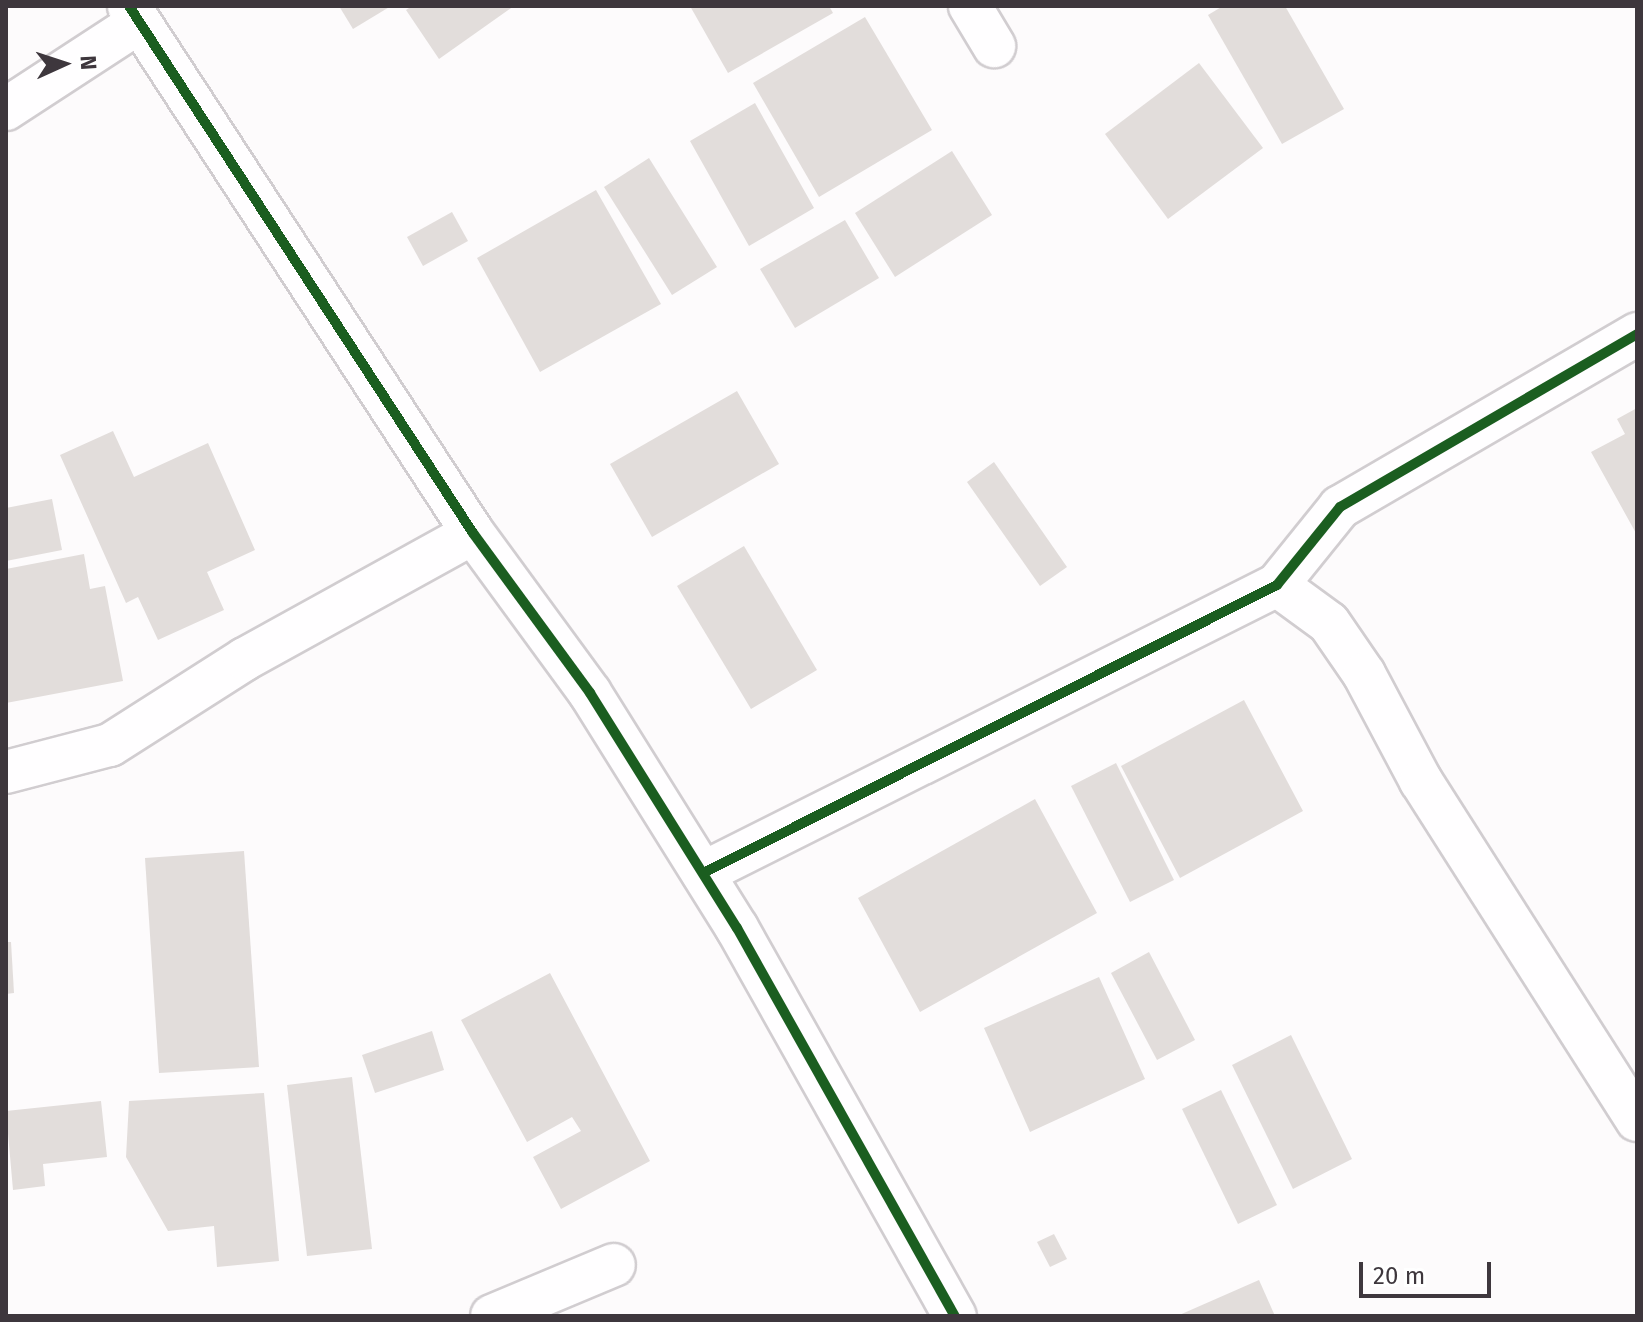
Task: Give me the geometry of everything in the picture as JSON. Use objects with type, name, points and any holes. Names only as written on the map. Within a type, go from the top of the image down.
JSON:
[{"type":"street","points":[[970,6],[994,46]]},
{"type":"street","points":[[6,109],[134,14],[473,533],[582,681],[703,873],[955,1316]]},
{"type":"street","points":[[703,873],[1277,585],[1340,507],[1637,334]]},
{"type":"street","points":[[6,772],[110,745],[245,659],[473,533]]},
{"type":"street","points":[[1277,585],[1329,623],[1364,674],[1430,794],[1637,1120]]},
{"type":"street","points":[[492,1316],[614,1265]]},
{"type":"building","points":[[339,6],[391,6],[353,29]]},
{"type":"building","points":[[412,6],[514,6],[439,59],[406,10]]},
{"type":"building","points":[[690,6],[829,6],[833,13],[728,73]]},
{"type":"building","points":[[1223,6],[1285,6],[1344,109],[1282,144],[1208,15]]},
{"type":"building","points":[[865,17],[932,130],[819,197],[753,83]]},
{"type":"building","points":[[1199,63],[1263,148],[1168,219],[1105,134]]},
{"type":"building","points":[[755,103],[814,208],[749,246],[690,141]]},
{"type":"building","points":[[952,151],[992,215],[895,277],[855,213]]},
{"type":"building","points":[[649,158],[717,267],[672,295],[604,187]]},
{"type":"building","points":[[596,190],[661,304],[540,372],[477,258]]},
{"type":"building","points":[[452,212],[468,241],[423,266],[407,237]]},
{"type":"building","points":[[845,220],[879,278],[795,328],[760,269]]},
{"type":"building","points":[[737,391],[779,464],[652,537],[610,464]]},
{"type":"building","points":[[1637,408],[1637,535],[1591,452],[1625,434],[1617,419]]},
{"type":"building","points":[[113,431],[134,477],[208,443],[255,550],[207,572],[224,610],[158,640],[138,597],[126,603],[60,455]]},
{"type":"building","points":[[994,462],[1067,567],[1040,586],[967,482]]},
{"type":"building","points":[[52,499],[62,550],[6,561],[6,508]]},
{"type":"building","points":[[744,546],[817,670],[751,709],[677,586]]},
{"type":"building","points":[[84,554],[90,589],[105,586],[123,681],[6,703],[6,569]]},
{"type":"building","points":[[1244,700],[1303,811],[1180,878],[1121,766]]},
{"type":"building","points":[[1116,763],[1174,880],[1130,902],[1071,786]]},
{"type":"building","points":[[1035,799],[1097,913],[920,1012],[858,898]]},
{"type":"building","points":[[244,851],[259,1067],[159,1073],[145,858]]},
{"type":"building","points":[[6,942],[11,942],[14,993],[6,994]]},
{"type":"building","points":[[1149,952],[1195,1040],[1157,1060],[1111,973]]},
{"type":"building","points":[[550,973],[650,1161],[561,1209],[533,1157],[581,1131],[572,1117],[527,1142],[461,1020]]},
{"type":"building","points":[[1099,977],[1145,1079],[1030,1132],[984,1028]]},
{"type":"building","points":[[432,1031],[444,1070],[375,1093],[362,1055]]},
{"type":"building","points":[[1291,1035],[1352,1159],[1293,1189],[1232,1065]]},
{"type":"building","points":[[352,1077],[372,1249],[307,1256],[287,1085]]},
{"type":"building","points":[[1221,1090],[1277,1205],[1238,1224],[1182,1109]]},
{"type":"building","points":[[264,1093],[279,1261],[217,1267],[214,1226],[168,1231],[126,1157],[129,1101]]},
{"type":"building","points":[[101,1101],[107,1157],[43,1164],[45,1186],[13,1190],[6,1111]]},
{"type":"building","points":[[1054,1234],[1067,1259],[1050,1267],[1037,1242]]},
{"type":"building","points":[[1259,1280],[1275,1316],[1177,1316]]},
{"type":"cycle path","points":[[129,6],[473,533],[590,693],[737,928],[955,1316]]},
{"type":"cycle path","points":[[703,873],[1277,585],[1340,507],[1637,334]]}]
